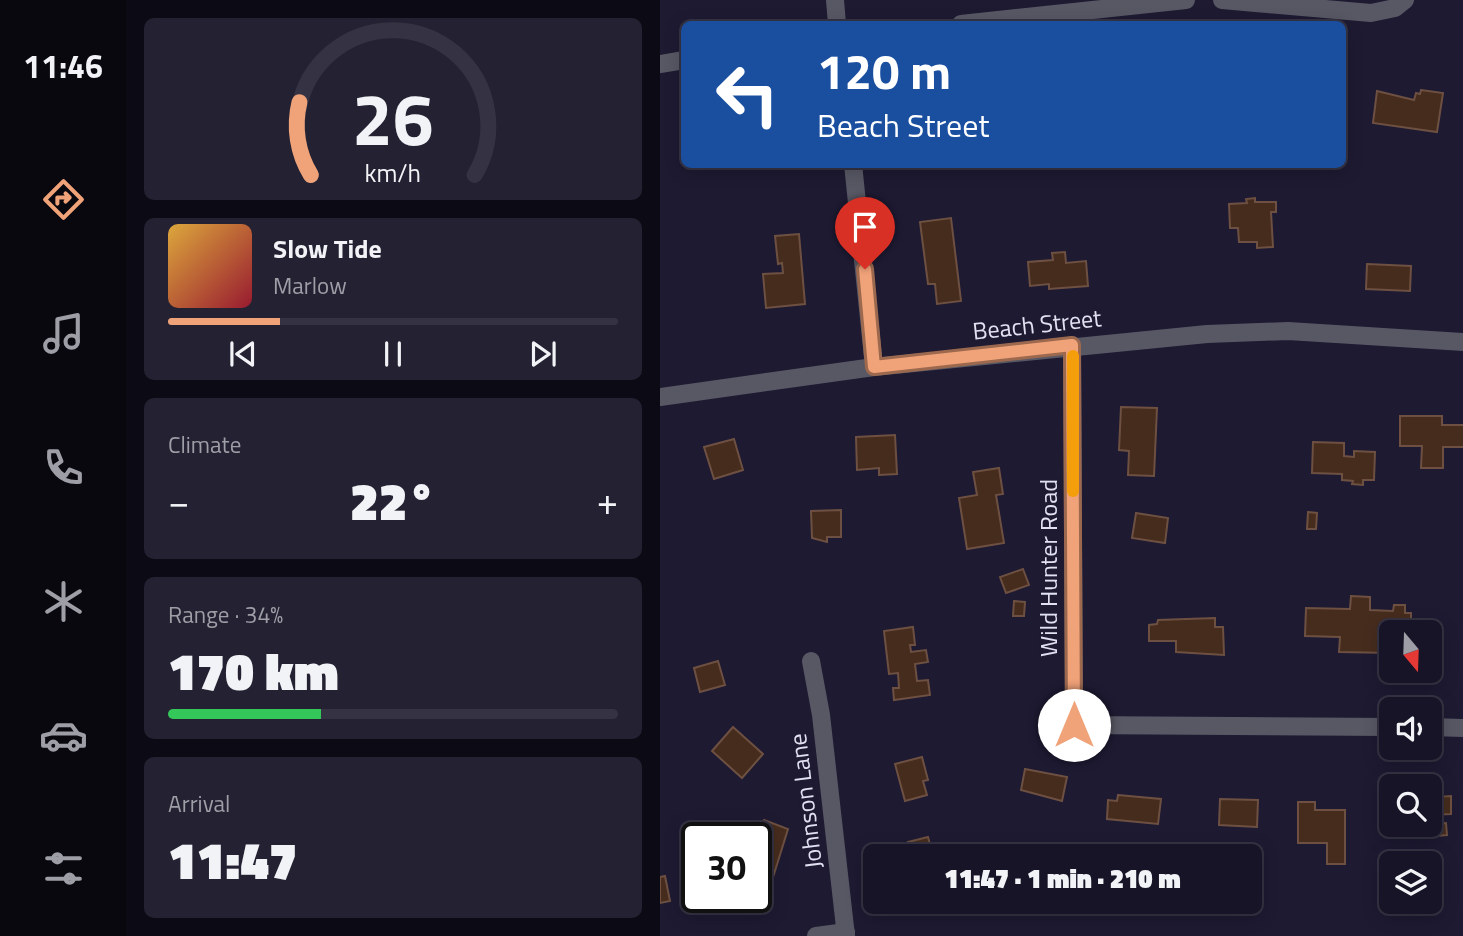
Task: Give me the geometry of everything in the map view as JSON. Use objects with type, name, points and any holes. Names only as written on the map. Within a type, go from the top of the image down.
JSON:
[{"type":"street","points":[[835,0],[837,21]]},
{"type":"street","points":[[989,21],[1186,0]]},
{"type":"street","points":[[1222,0],[1371,13],[1395,8],[1405,0]]},
{"type":"street","points":[[660,64],[681,60]]},
{"type":"street","points":[[853,168],[874,367]]},
{"type":"street","name":"Beach Street","points":[[660,397],[874,367],[1072,345],[1288,331],[1463,342]]},
{"type":"street","name":"Wild Hunter Road","points":[[1072,345],[1074,725],[1379,727]]},
{"type":"street","name":"Johnson Lane","points":[[811,661],[846,934]]},
{"type":"street","points":[[1442,727],[1463,727]]},
{"type":"street","points":[[816,936],[846,934]]},
{"type":"building","points":[[1421,90],[1443,93],[1437,132],[1373,123],[1377,91],[1414,100],[1416,93],[1420,94]]},
{"type":"building","points":[[1255,198],[1255,202],[1276,202],[1276,212],[1271,212],[1273,247],[1257,248],[1257,242],[1239,242],[1238,228],[1230,228],[1229,204],[1247,203],[1246,199]]},
{"type":"building","points":[[951,218],[961,301],[937,304],[935,284],[928,284],[920,222]]},
{"type":"building","points":[[799,234],[805,304],[766,308],[763,274],[783,273],[782,263],[778,264],[775,236]]},
{"type":"building","points":[[1065,252],[1066,263],[1086,261],[1088,286],[1049,289],[1049,284],[1030,286],[1028,262],[1053,260],[1052,253]]},
{"type":"building","points":[[1367,264],[1411,266],[1410,291],[1366,289]]},
{"type":"building","points":[[1121,407],[1157,408],[1154,476],[1128,475],[1129,451],[1119,450]]},
{"type":"building","points":[[1400,416],[1442,416],[1442,425],[1464,425],[1464,447],[1443,447],[1443,468],[1421,468],[1422,446],[1400,446]]},
{"type":"building","points":[[895,435],[897,474],[879,475],[879,468],[857,470],[856,437]]},
{"type":"building","points":[[734,439],[743,470],[714,479],[704,447]]},
{"type":"building","points":[[1313,442],[1344,443],[1344,456],[1354,457],[1354,451],[1375,452],[1374,480],[1363,480],[1363,485],[1352,484],[1353,481],[1342,480],[1342,474],[1312,473]]},
{"type":"building","points":[[999,468],[1003,494],[996,495],[1004,543],[967,549],[959,498],[977,495],[973,472]]},
{"type":"building","points":[[841,510],[841,537],[827,537],[827,542],[812,538],[811,511]]},
{"type":"building","points":[[1308,512],[1317,513],[1316,529],[1307,529]]},
{"type":"building","points":[[1136,513],[1168,518],[1165,543],[1132,538]]},
{"type":"building","points":[[1023,569],[1029,585],[1006,593],[1000,577]]},
{"type":"building","points":[[1351,596],[1370,597],[1370,610],[1393,611],[1394,605],[1405,605],[1405,613],[1411,613],[1411,620],[1379,620],[1379,653],[1339,652],[1340,637],[1305,636],[1306,608],[1350,609]]},
{"type":"building","points":[[1014,601],[1025,602],[1024,616],[1013,616]]},
{"type":"building","points":[[1215,618],[1215,627],[1223,627],[1224,655],[1176,652],[1176,641],[1149,641],[1149,625],[1157,624],[1158,620]]},
{"type":"building","points":[[913,627],[915,645],[910,645],[911,652],[926,650],[928,662],[915,664],[917,681],[928,680],[930,695],[894,700],[893,688],[899,688],[898,673],[889,674],[884,631]]},
{"type":"building","points":[[718,661],[725,685],[700,692],[694,668]]},
{"type":"building","points":[[733,727],[763,754],[742,778],[712,751]]},
{"type":"building","points":[[922,757],[928,780],[923,781],[927,795],[905,801],[895,764]]},
{"type":"building","points":[[1025,769],[1067,777],[1062,801],[1021,790]]},
{"type":"building","points":[[1118,795],[1161,799],[1158,824],[1107,819],[1108,800],[1117,801]]},
{"type":"building","points":[[1451,796],[1451,814],[1442,814],[1442,797]]},
{"type":"building","points":[[1220,799],[1258,800],[1257,827],[1219,825]]},
{"type":"building","points":[[1298,802],[1315,802],[1315,810],[1345,810],[1345,864],[1327,864],[1327,843],[1298,843]]},
{"type":"building","points":[[772,823],[788,829],[772,881]]},
{"type":"building","points":[[1442,823],[1446,823],[1447,835],[1442,835]]},
{"type":"building","points":[[928,837],[930,844],[909,844]]},
{"type":"building","points":[[665,876],[670,901],[660,903],[660,877]]},
{"type":"slow traffic","points":[[1073,356],[1073,491]]},
{"type":"route","points":[[865,269],[874,367],[1072,345],[1074,725]]}]
